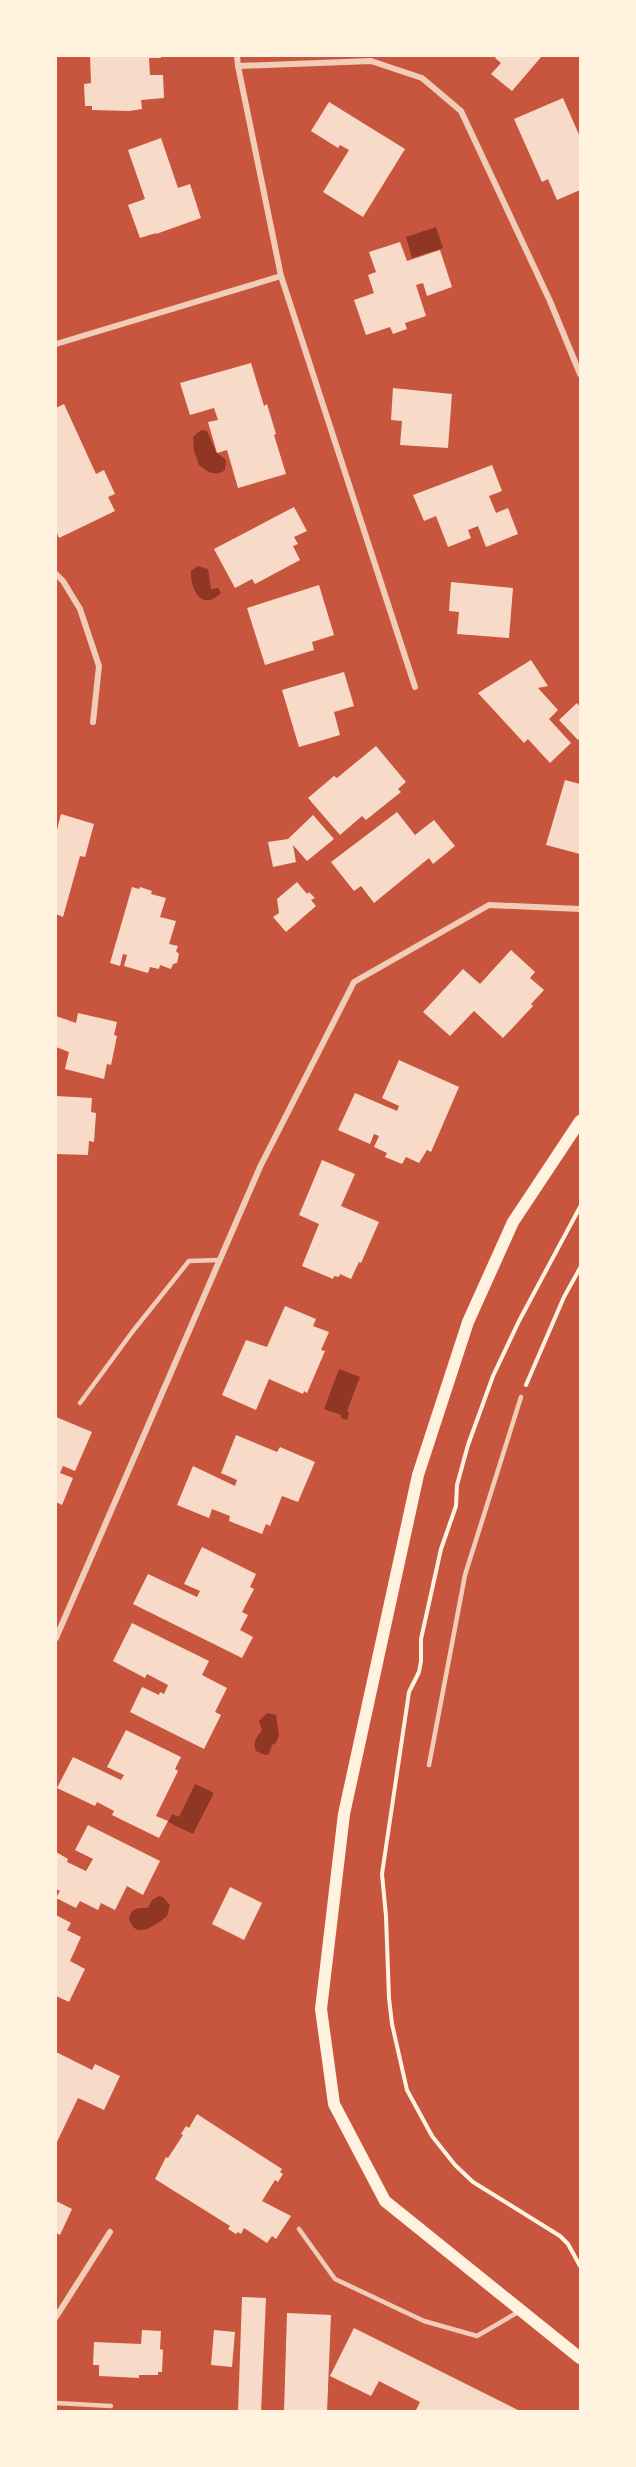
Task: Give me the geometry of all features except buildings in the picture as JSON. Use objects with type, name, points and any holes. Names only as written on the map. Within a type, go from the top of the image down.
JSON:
[{"type":"main road","points":[[580,1121],[513,1222],[468,1322],[418,1475],[344,1814],[321,2009],[334,2104],[385,2201],[580,2358]]},
{"type":"street","points":[[237,56],[281,276],[415,687]]},
{"type":"street","points":[[238,66],[371,61],[422,78],[461,111],[550,301],[580,374]]},
{"type":"street","points":[[56,344],[281,276]]},
{"type":"street","points":[[56,573],[80,609],[99,666],[93,722]]},
{"type":"street","points":[[56,1638],[260,1167],[354,982],[489,905],[580,909]]},
{"type":"street","points":[[56,2317],[110,2232]]},
{"type":"lane","points":[[80,1404],[133,1331],[189,1261],[219,1260]]},
{"type":"lane","points":[[429,1765],[465,1575],[521,1397]]},
{"type":"lane","points":[[299,2229],[335,2279],[424,2321],[477,2336],[519,2311]]},
{"type":"lane","points":[[56,2403],[111,2406]]},
{"type":"path","points":[[580,1208],[519,1321],[493,1376],[468,1445],[457,1485],[456,1506],[441,1549],[421,1639],[419,1672],[410,1692],[382,1874],[392,2024],[407,2090],[413,2102],[432,2136],[455,2165],[473,2182],[560,2236],[568,2244],[580,2266]]},
{"type":"path","points":[[521,1397],[564,1297],[580,1268]]},
{"type":"shaded area","points":[[436,227],[443,248],[412,258],[406,237]]},
{"type":"shaded area","points":[[201,430],[207,431],[216,452],[226,460],[225,470],[222,472],[212,473],[199,465],[194,451],[193,437]]},
{"type":"shaded area","points":[[198,566],[208,569],[211,589],[218,588],[221,593],[214,598],[203,599],[195,591],[191,571]]},
{"type":"shaded area","points":[[339,1369],[360,1377],[347,1411],[349,1412],[347,1420],[341,1418],[341,1415],[324,1409]]},
{"type":"shaded area","points":[[267,1713],[276,1715],[279,1735],[269,1754],[265,1755],[256,1751],[255,1745],[262,1730],[259,1721]]},
{"type":"shaded area","points":[[195,1784],[214,1793],[193,1834],[168,1822],[172,1814],[179,1817]]},
{"type":"shaded area","points":[[159,1896],[170,1905],[167,1916],[151,1927],[136,1929],[129,1918],[132,1912],[138,1908],[148,1908],[152,1900]]}]
